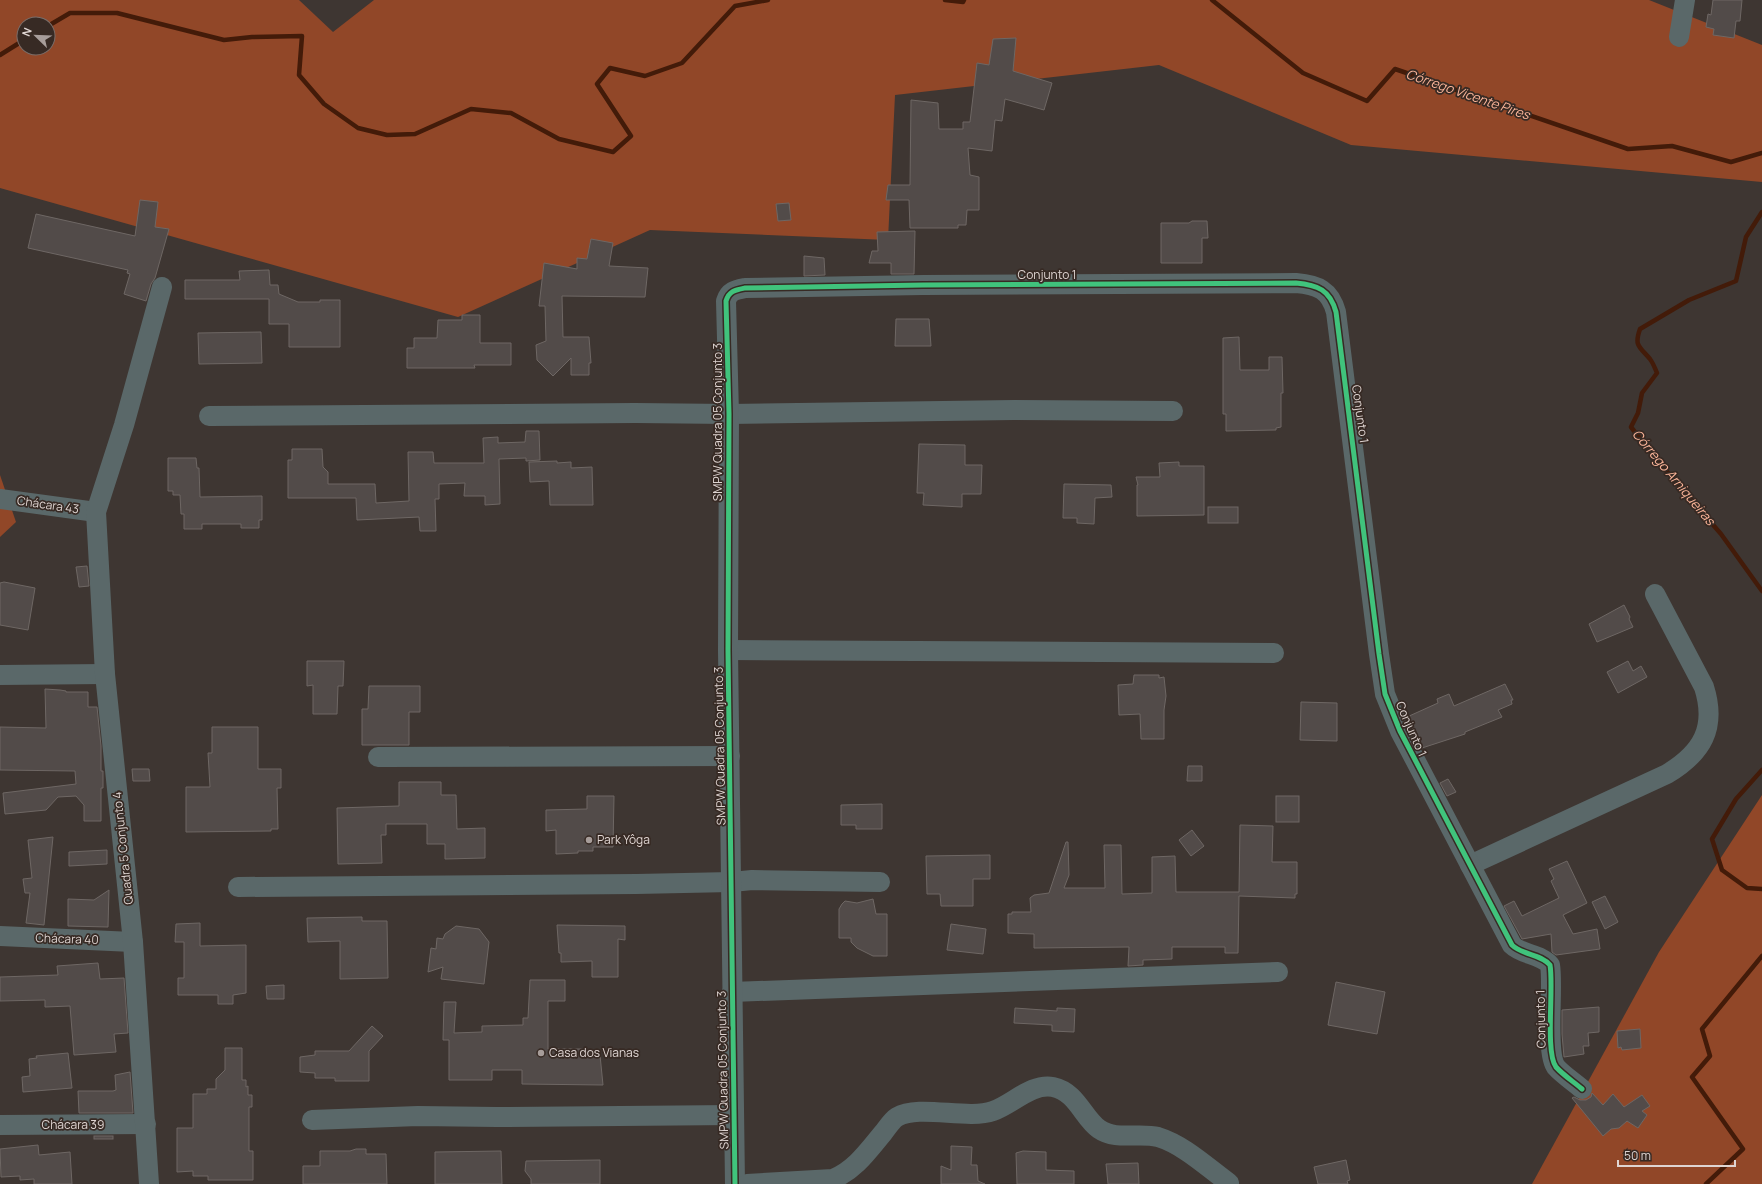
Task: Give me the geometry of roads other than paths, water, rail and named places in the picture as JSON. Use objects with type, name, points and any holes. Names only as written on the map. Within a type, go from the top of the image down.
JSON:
[{"type":"street","points":[[1680,37],[1685,0]]},
{"type":"street","name":"Conjunto 1","points":[[727,308],[726,301],[730,292],[745,288],[1296,283],[1307,284],[1323,290],[1333,300],[1336,312],[1385,694],[1400,731],[1512,945],[1522,952],[1543,960],[1550,965],[1551,1046],[1553,1061],[1557,1067],[1582,1089]]},
{"type":"street","points":[[96,512],[124,425],[162,287]]},
{"type":"street","name":"SMPW Quadra 05 Conjunto 3","points":[[727,308],[729,414],[728,650],[735,1184]]},
{"type":"street","points":[[209,416],[627,413],[729,414],[1014,410],[1172,411]]},
{"type":"street","name":"Chácara 43","points":[[0,499],[96,512]]},
{"type":"street","name":"Quadra 5 Conjunto 4","points":[[96,512],[105,674],[133,942],[149,1184]]},
{"type":"street","points":[[1470,865],[1667,774],[1683,765],[1699,748],[1709,724],[1709,702],[1704,687],[1655,594]]},
{"type":"street","points":[[728,650],[1274,653]]},
{"type":"street","points":[[0,675],[105,674]]},
{"type":"street","points":[[378,757],[730,756]]},
{"type":"street","points":[[238,887],[732,882],[752,880],[880,882]]},
{"type":"street","name":"Chácara 40","points":[[0,936],[133,942]]},
{"type":"street","points":[[732,992],[1278,972]]},
{"type":"street","points":[[747,1184],[833,1179],[845,1174],[861,1160],[897,1117],[910,1112],[972,1113],[992,1111],[1041,1086],[1055,1087],[1064,1091],[1074,1099],[1096,1127],[1101,1131],[1113,1135],[1146,1136],[1169,1141],[1177,1145],[1229,1183]]},
{"type":"street","points":[[312,1120],[418,1116],[497,1118],[733,1115]]},
{"type":"street","name":"Chácara 39","points":[[0,1125],[146,1124]]},
{"type":"waterway","name":"Córrego Vicente Pires","points":[[56,21],[70,13],[117,13],[224,40],[252,37],[302,36],[299,75],[324,104],[358,128],[387,135],[415,134],[471,109],[511,113],[559,139],[613,152],[631,136],[597,84],[610,68],[645,76],[682,63],[735,6],[768,0]]},
{"type":"waterway","name":"Córrego Vicente Pires","points":[[945,0],[963,2],[964,0]]},
{"type":"waterway","name":"Córrego Vicente Pires","points":[[1212,0],[1303,73],[1367,101],[1395,69],[1628,149],[1672,146],[1731,162],[1762,153]]},
{"type":"waterway","name":"Córrego Vicente Pires","points":[[0,55],[16,45]]},
{"type":"waterway","name":"Córrego Arniqueiras","points":[[1762,212],[1746,237],[1736,281],[1689,300],[1640,329],[1637,339],[1639,346],[1651,361],[1657,373],[1642,393],[1638,413],[1631,427],[1656,459],[1721,534],[1762,591]]},
{"type":"waterway","name":"Córrego Arniqueiras","points":[[1762,770],[1736,799],[1712,839],[1722,870],[1747,888],[1762,889]]},
{"type":"waterway","name":"Córrego Arniqueiras","points":[[1706,1184],[1743,1149],[1692,1077],[1710,1056],[1702,1029],[1762,956]]},
{"type":"place","name":"Park Yôga","points":[[589,840]]},
{"type":"place","name":"Casa dos Vianas","points":[[541,1053]]}]
